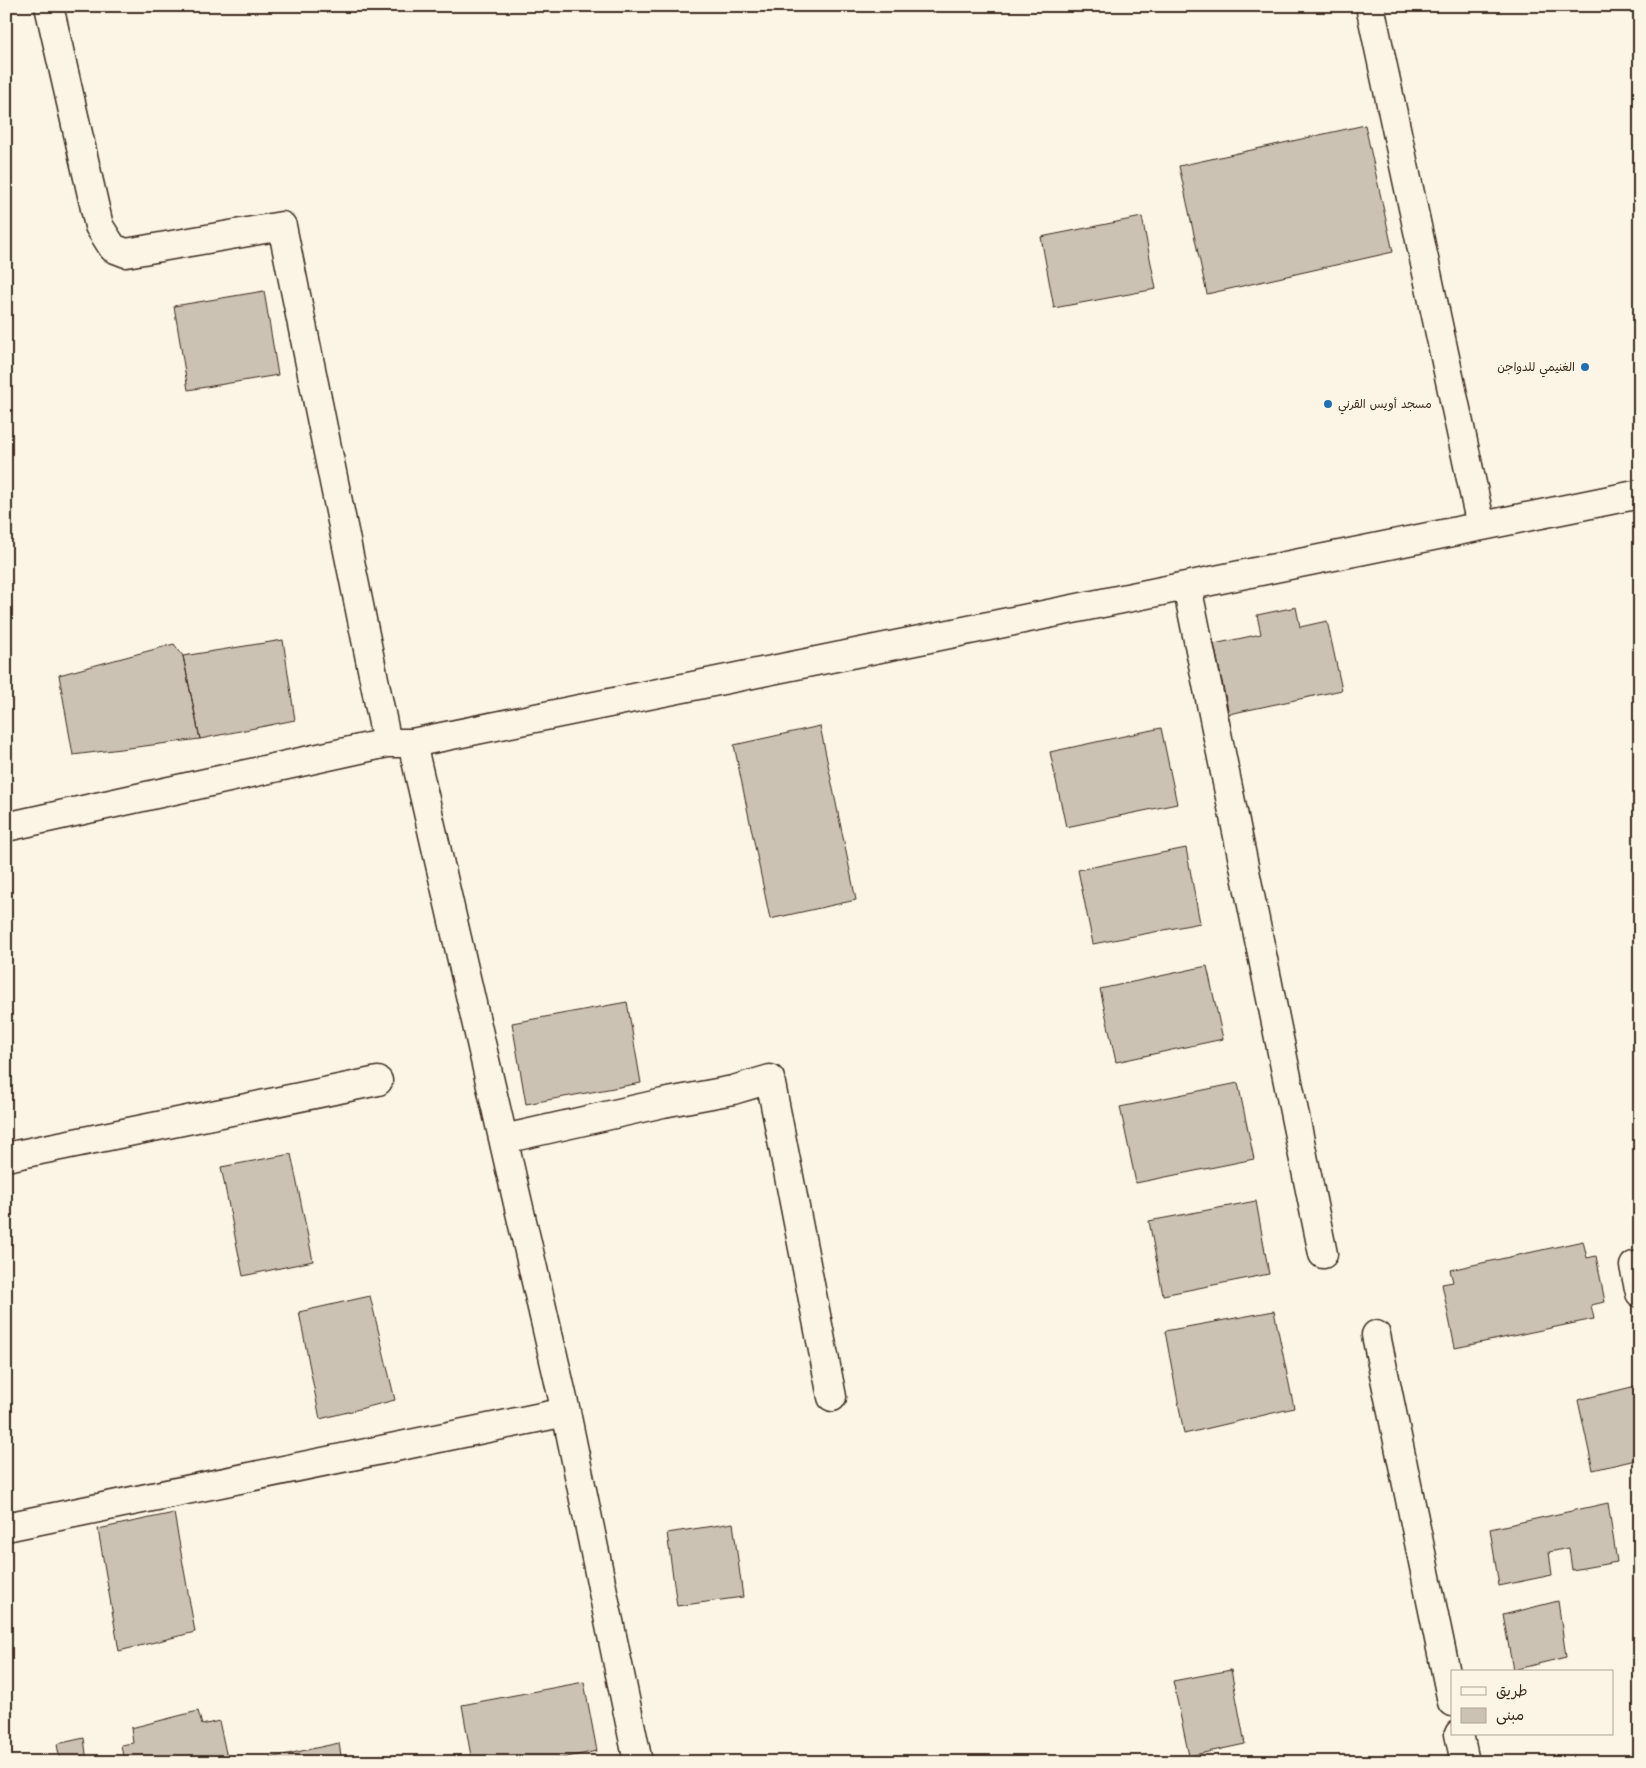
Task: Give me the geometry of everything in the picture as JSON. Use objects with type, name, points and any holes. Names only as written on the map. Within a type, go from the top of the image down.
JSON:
[{"type":"street","points":[[49,6],[98,226],[113,248],[126,253],[282,226],[400,743],[504,1138],[566,1412],[638,1762]]},
{"type":"street","points":[[1370,6],[1482,526]]},
{"type":"street","points":[[6,827],[400,743],[1640,494]]},
{"type":"street","points":[[1187,586],[1324,1254]]},
{"type":"street","points":[[504,1138],[663,1103],[733,1090],[770,1079],[832,1397]]},
{"type":"street","points":[[6,1157],[378,1081]]},
{"type":"street","points":[[1634,1266],[1640,1293]]},
{"type":"street","points":[[1376,1335],[1451,1697]]},
{"type":"street","points":[[6,1526],[566,1412]]},
{"type":"street","points":[[1459,1736],[1465,1762]]},
{"type":"building","points":[[1365,125],[1393,252],[1207,294],[1179,166]]},
{"type":"building","points":[[1142,217],[1156,289],[1054,308],[1041,237]]},
{"type":"building","points":[[264,291],[278,375],[188,390],[174,306]]},
{"type":"building","points":[[1296,607],[1300,627],[1327,621],[1342,690],[1229,714],[1214,644],[1261,634],[1257,615]]},
{"type":"building","points":[[283,640],[295,720],[200,739],[183,656]]},
{"type":"building","points":[[174,644],[183,656],[200,739],[73,755],[59,675]]},
{"type":"building","points":[[820,726],[856,900],[770,919],[734,745]]},
{"type":"building","points":[[1161,728],[1177,804],[1066,827],[1050,752]]},
{"type":"building","points":[[1186,848],[1200,923],[1093,944],[1078,870]]},
{"type":"building","points":[[1207,966],[1223,1039],[1116,1062],[1100,989]]},
{"type":"building","points":[[627,1002],[641,1083],[526,1104],[512,1023]]},
{"type":"building","points":[[1238,1083],[1254,1159],[1136,1183],[1120,1107]]},
{"type":"building","points":[[291,1154],[313,1261],[243,1276],[221,1167]]},
{"type":"building","points":[[1256,1201],[1269,1274],[1163,1295],[1149,1221]]},
{"type":"building","points":[[1583,1241],[1587,1258],[1596,1256],[1605,1302],[1591,1305],[1594,1319],[1455,1348],[1442,1284],[1453,1282],[1450,1270]]},
{"type":"building","points":[[370,1296],[395,1400],[320,1419],[299,1312]]},
{"type":"building","points":[[1274,1311],[1294,1408],[1184,1434],[1165,1331]]},
{"type":"building","points":[[1640,1385],[1640,1459],[1593,1470],[1578,1400]]},
{"type":"building","points":[[1608,1503],[1617,1562],[1572,1570],[1569,1548],[1549,1552],[1552,1575],[1499,1586],[1490,1529]]},
{"type":"building","points":[[174,1513],[195,1632],[119,1651],[98,1529]]},
{"type":"building","points":[[733,1523],[743,1597],[677,1606],[667,1533]]},
{"type":"building","points":[[1558,1601],[1566,1657],[1513,1670],[1503,1615]]},
{"type":"building","points":[[1231,1670],[1245,1744],[1189,1756],[1173,1681]]},
{"type":"building","points":[[584,1682],[597,1751],[542,1762],[472,1762],[462,1705]]},
{"type":"building","points":[[198,1711],[202,1725],[219,1721],[228,1762],[124,1762],[121,1745],[133,1743],[131,1728]]},
{"type":"building","points":[[84,1738],[87,1762],[60,1762],[57,1744]]},
{"type":"building","points":[[339,1743],[342,1762],[270,1762],[269,1758]]},
{"type":"place","name":"الغنيمي للدواجن","points":[[1585,367]]},
{"type":"place","name":"مسجد أويس القرني","points":[[1328,404]]}]
